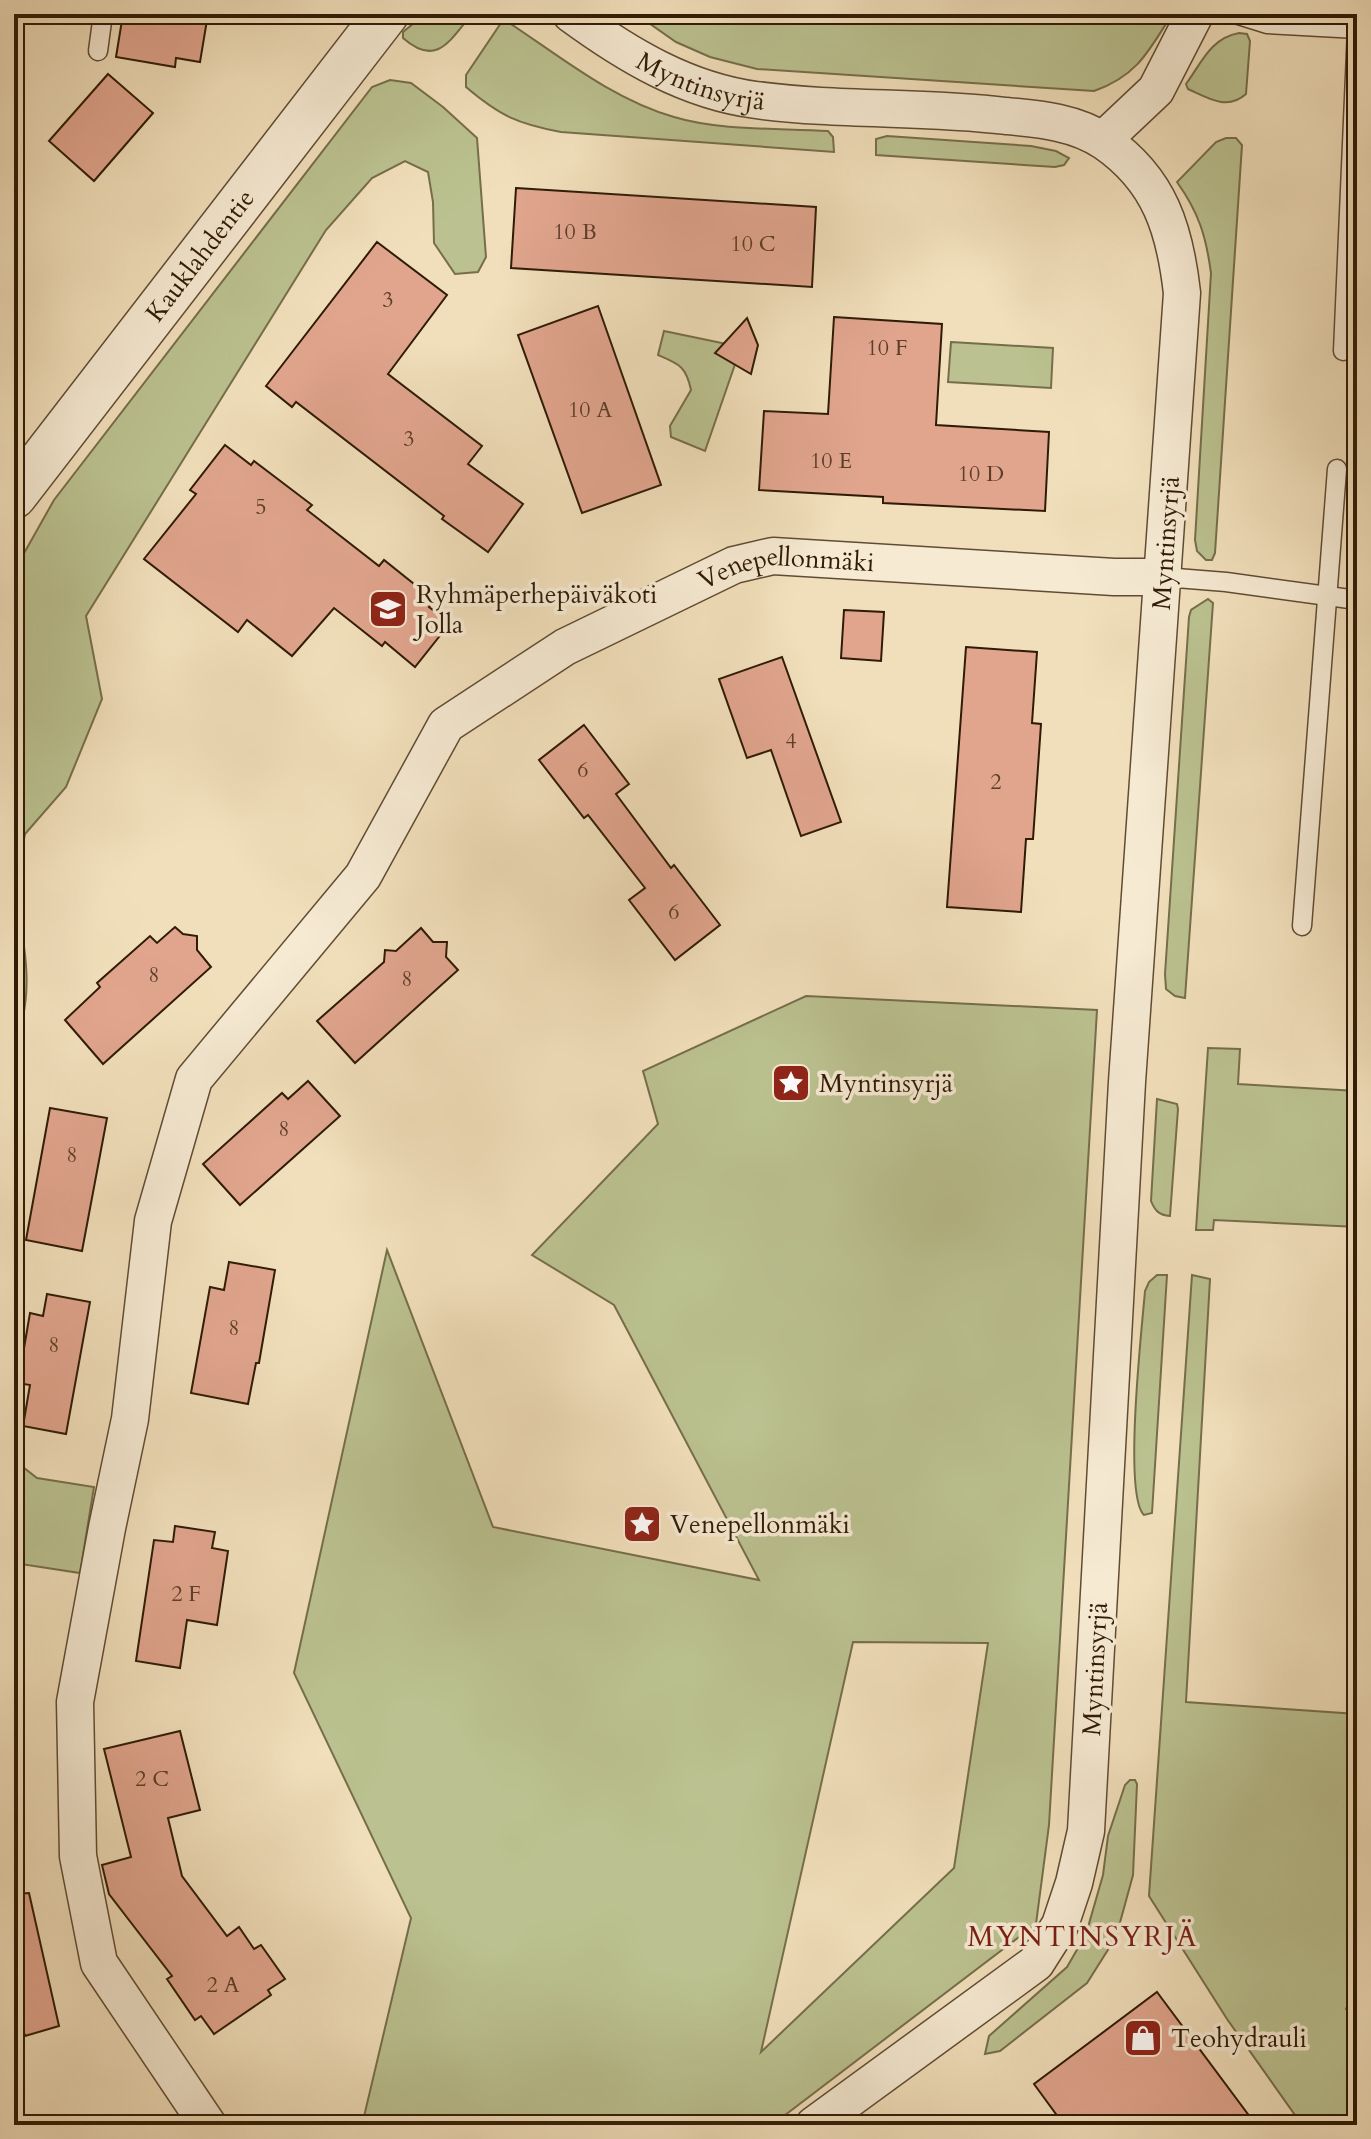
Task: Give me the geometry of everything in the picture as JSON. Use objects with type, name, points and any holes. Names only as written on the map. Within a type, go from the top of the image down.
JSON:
[{"type":"street","name":"Kauklahdentie","points":[[14,496],[386,14]]},
{"type":"street","name":"Myntinsyrjä","points":[[571,14],[669,76],[717,92],[756,100],[840,107],[976,112],[1057,121],[1103,140],[1129,162],[1151,187],[1177,248],[1182,293],[1127,1082],[1086,1831],[1060,1925],[1036,1963],[814,2125]]},
{"type":"street","points":[[1103,140],[1156,90],[1195,14]]},
{"type":"street","name":"Venepellonmäki","points":[[208,2125],[99,1963],[78,1856],[75,1702],[130,1419],[153,1221],[194,1079],[363,876],[446,725],[565,647],[734,565],[773,556],[1114,577],[1164,577]]},
{"type":"lane","points":[[98,51],[103,14]]},
{"type":"lane","points":[[1235,14],[1267,24],[1357,29],[1343,351]]},
{"type":"lane","points":[[1302,926],[1337,469]]},
{"type":"lane","points":[[1164,577],[1357,600]]},
{"type":"green space","points":[[425,14],[472,14],[442,47],[425,51],[403,38],[403,32]]},
{"type":"green space","points":[[636,14],[1172,14],[1149,51],[1132,70],[1094,91],[757,69],[710,57],[676,42]]},
{"type":"green space","points":[[508,22],[588,76],[651,109],[711,125],[828,131],[833,137],[834,152],[561,132],[521,122],[489,105],[466,87],[466,75],[501,23]]},
{"type":"green space","points":[[1239,33],[1247,34],[1250,41],[1246,94],[1232,102],[1225,102],[1188,89],[1186,84],[1208,52],[1221,40]]},
{"type":"green space","points":[[390,80],[411,83],[477,138],[486,257],[478,272],[455,274],[434,243],[433,202],[428,172],[405,161],[372,178],[326,230],[86,616],[102,699],[66,787],[25,834],[14,884],[14,571],[54,500],[372,87]]},
{"type":"green space","points":[[887,136],[1031,146],[1056,151],[1069,158],[1064,165],[1055,167],[876,155],[876,139]]},
{"type":"green space","points":[[1236,138],[1242,145],[1215,553],[1212,560],[1206,560],[1197,551],[1195,540],[1211,273],[1200,225],[1177,182],[1216,142]]},
{"type":"green space","points":[[664,331],[741,347],[705,451],[671,437],[670,426],[691,390],[687,376],[680,367],[658,355]]},
{"type":"green space","points":[[951,342],[1053,348],[1051,388],[948,382]]},
{"type":"green space","points":[[1208,599],[1213,603],[1185,998],[1175,996],[1166,989],[1165,974],[1189,617],[1191,610]]},
{"type":"green space","points":[[14,897],[25,952],[26,990],[21,1026],[14,1044]]},
{"type":"green space","points":[[806,996],[1097,1010],[1049,1825],[1036,1924],[772,2125],[362,2125],[411,1918],[294,1673],[387,1250],[493,1527],[759,1580],[614,1305],[532,1255],[658,1124],[643,1071]],"holes":[[[853,1642],[988,1643],[954,1868],[761,2052]]]},
{"type":"green space","points":[[1208,1048],[1240,1049],[1238,1084],[1357,1091],[1357,1227],[1214,1220],[1213,1230],[1196,1230]]},
{"type":"green space","points":[[1157,1099],[1177,1104],[1178,1109],[1170,1216],[1158,1212],[1151,1201]]},
{"type":"green space","points":[[1157,1275],[1167,1275],[1152,1513],[1144,1515],[1138,1501],[1134,1445],[1145,1291]]},
{"type":"green space","points":[[1192,1275],[1210,1279],[1186,1702],[1357,1714],[1357,1984],[1346,2009],[1357,2014],[1357,2125],[1302,2125],[1227,2019],[1149,1896]]},
{"type":"green space","points":[[14,1460],[37,1478],[94,1487],[80,1573],[14,1563]]},
{"type":"green space","points":[[1135,1780],[1137,1784],[1133,1875],[1116,1937],[1087,1983],[1000,2051],[985,2054],[989,2036],[1067,1967],[1086,1934],[1103,1875],[1108,1836],[1125,1785]]},
{"type":"building","points":[[123,14],[208,14],[200,62],[176,58],[175,67],[116,57]]},
{"type":"building","points":[[108,74],[153,113],[94,181],[49,141]]},
{"type":"building","points":[[516,188],[816,207],[812,287],[511,268]]},
{"type":"building","points":[[377,242],[447,295],[388,374],[482,446],[468,464],[523,504],[488,552],[296,402],[292,407],[266,386]]},
{"type":"building","points":[[598,306],[661,485],[582,513],[518,335]]},
{"type":"building","points":[[834,317],[942,324],[936,425],[1049,432],[1045,511],[883,503],[883,497],[759,490],[764,411],[828,414]]},
{"type":"building","points":[[747,318],[758,345],[751,374],[715,353]]},
{"type":"building","points":[[225,445],[251,465],[254,461],[312,505],[307,510],[379,566],[384,560],[434,600],[429,607],[450,623],[415,667],[385,642],[382,646],[334,608],[292,656],[247,620],[238,632],[144,559],[196,494],[190,490]]},
{"type":"building","points":[[844,610],[884,612],[881,661],[841,658]]},
{"type":"building","points":[[966,647],[1037,652],[1032,723],[1041,724],[1033,839],[1026,839],[1021,912],[947,907]]},
{"type":"building","points":[[782,657],[841,822],[801,836],[771,750],[747,758],[719,679]]},
{"type":"building","points":[[584,725],[629,784],[616,794],[671,868],[674,865],[720,925],[675,960],[629,900],[645,888],[588,815],[584,818],[539,760]]},
{"type":"building","points":[[175,927],[183,934],[197,936],[197,950],[211,967],[103,1064],[65,1020],[100,987],[97,983],[150,936],[157,943]]},
{"type":"building","points":[[421,928],[433,942],[447,942],[446,957],[458,970],[355,1063],[317,1021],[384,962],[385,950],[396,951]]},
{"type":"building","points":[[308,1081],[340,1116],[240,1205],[203,1164],[282,1093],[288,1099]]},
{"type":"building","points":[[50,1108],[107,1118],[82,1251],[26,1240]]},
{"type":"building","points":[[229,1262],[275,1270],[259,1363],[256,1363],[248,1404],[191,1393],[210,1287],[224,1290]]},
{"type":"building","points":[[47,1294],[90,1302],[66,1434],[23,1426],[30,1385],[18,1383],[30,1313],[43,1316]]},
{"type":"building","points":[[175,1526],[215,1532],[212,1548],[228,1551],[217,1625],[187,1620],[180,1668],[136,1661],[154,1540],[173,1542]]},
{"type":"building","points":[[180,1731],[200,1810],[168,1818],[182,1876],[227,1936],[239,1927],[254,1949],[261,1945],[285,1979],[268,1990],[271,1995],[214,2034],[201,2016],[195,2020],[167,1979],[172,1976],[109,1894],[102,1865],[131,1857],[104,1749]]},
{"type":"building","points":[[29,1893],[59,2026],[25,2036],[14,1997],[14,1894]]},
{"type":"building","name":"Teohydrauli","points":[[1157,1992],[1256,2125],[1064,2125],[1034,2084]]},
{"type":"place","name":"Ryhmäperhepäiväkoti Jolla","points":[[388,609]]},
{"type":"place","name":"Myntinsyrjä","points":[[791,1083]]},
{"type":"place","name":"Venepellonmäki","points":[[642,1524]]},
{"type":"place","name":"Teohydrauli","points":[[1143,2038]]},
{"type":"district","name":"MYNTINSYRJÄ","points":[[1083,1937]]}]
